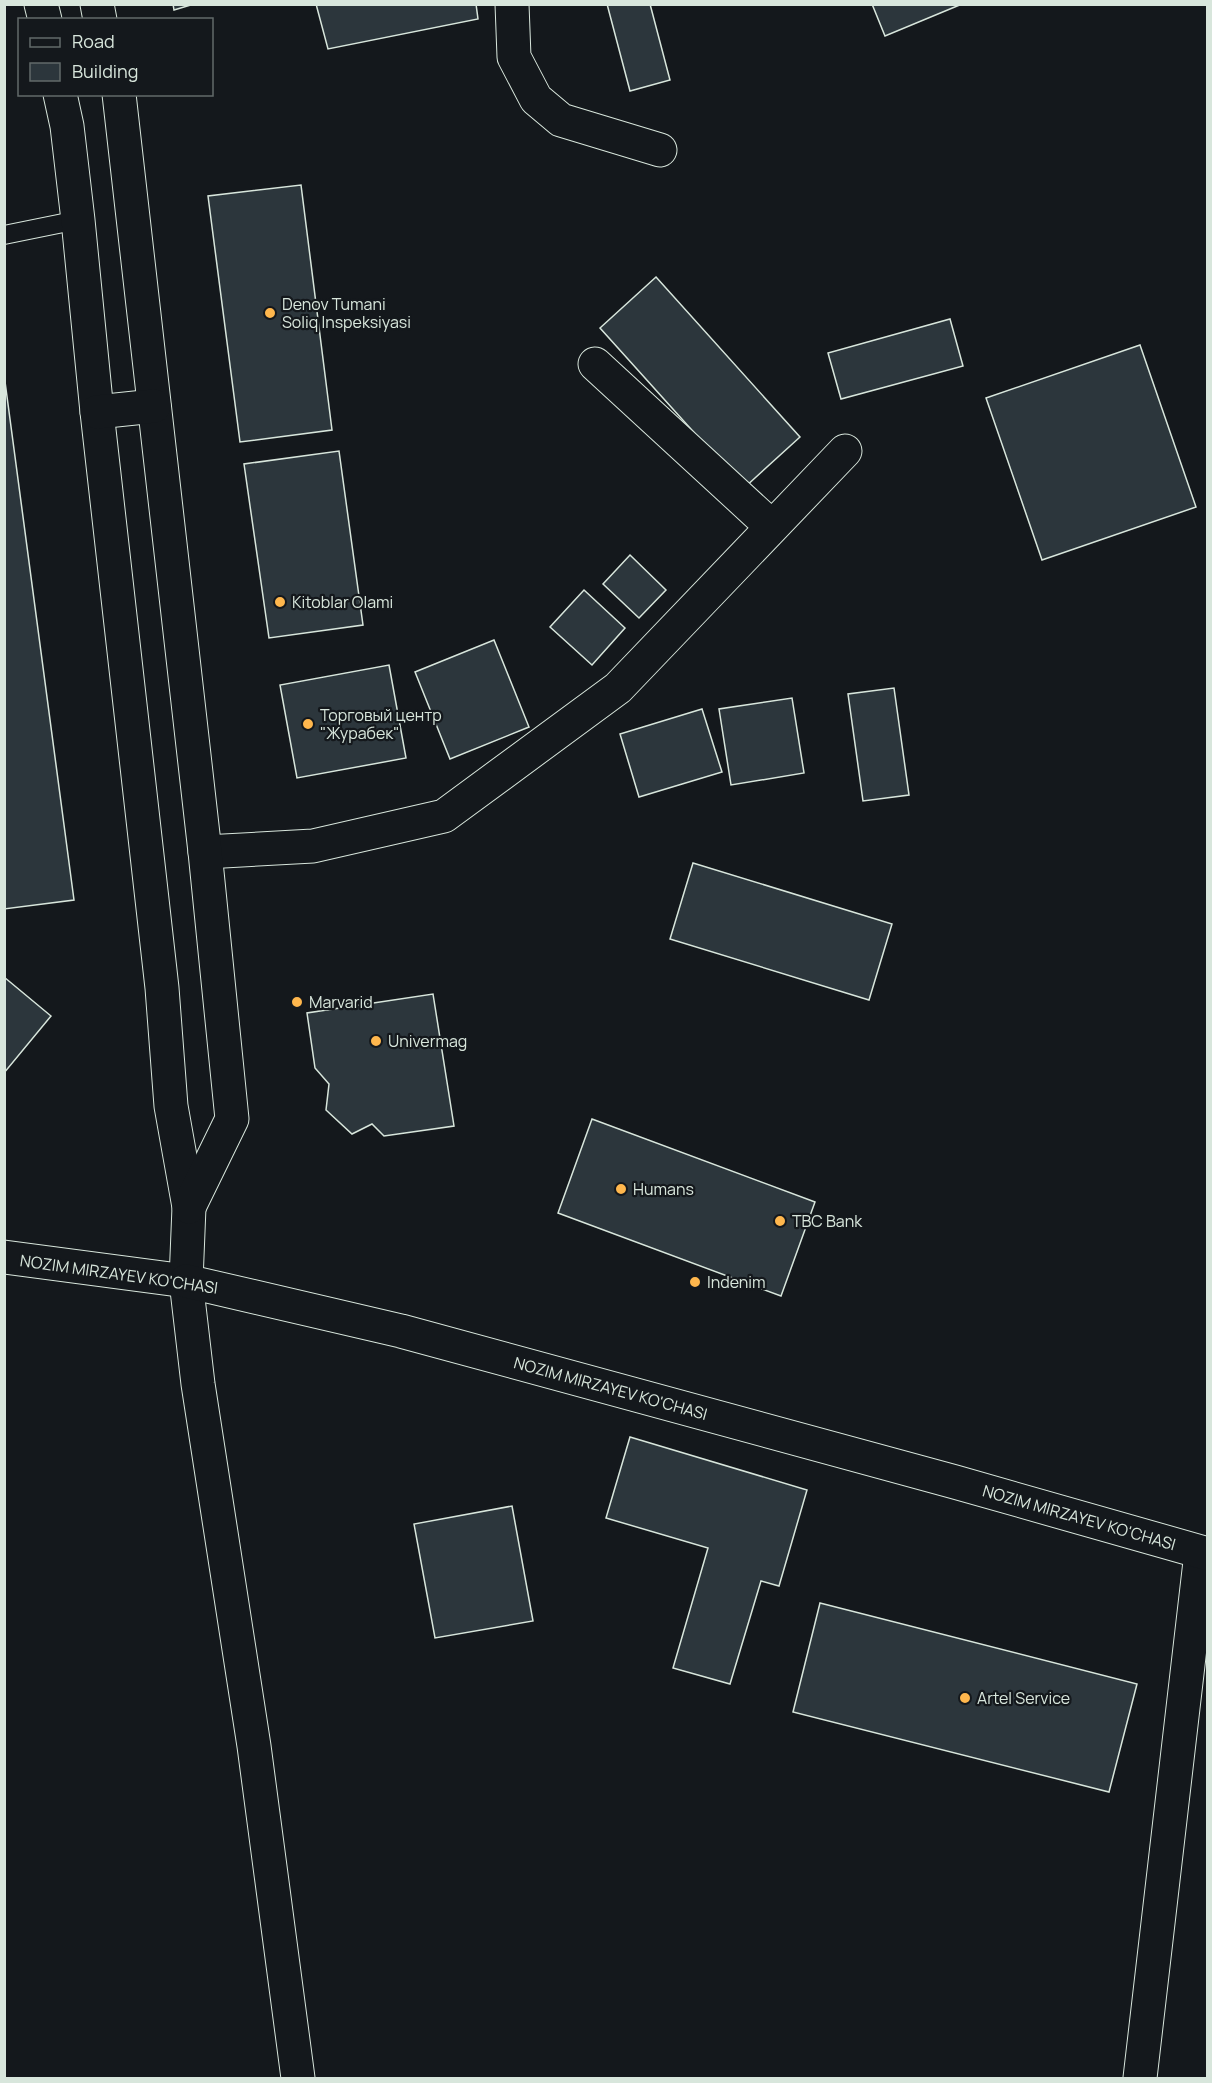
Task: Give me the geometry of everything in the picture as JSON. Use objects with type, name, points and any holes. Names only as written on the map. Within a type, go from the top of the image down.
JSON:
[{"type":"main road","points":[[512,4],[514,57],[536,99],[561,120],[660,150]]},
{"type":"main road","points":[[60,96],[67,126],[78,220],[97,412],[162,988],[171,1106],[189,1207],[186,1281],[198,1384],[254,1746],[298,2079]]},
{"type":"main road","points":[[119,96],[205,852],[232,1119],[189,1207]]},
{"type":"main road","points":[[595,364],[771,526]]},
{"type":"main road","points":[[97,412],[154,406]]},
{"type":"main road","points":[[205,852],[313,846],[444,816],[618,688],[844,451]]},
{"type":"main road","name":"NOZIM MIRZAYEV KO'CHASI","points":[[4,1257],[186,1281],[401,1331],[955,1482],[1204,1553]]},
{"type":"main road","points":[[1140,2079],[1204,1553]]},
{"type":"lane","points":[[4,235],[78,220]]},
{"type":"building","points":[[173,4],[194,4],[174,10]]},
{"type":"building","points":[[316,4],[476,4],[478,19],[328,49]]},
{"type":"building","points":[[607,4],[650,4],[670,80],[630,91]]},
{"type":"building","points":[[872,4],[962,4],[885,36]]},
{"type":"building","name":"Denov Tumani Soliq Inspeksiyasi","points":[[301,185],[332,430],[240,442],[208,196]]},
{"type":"building","points":[[656,277],[800,437],[744,488],[600,328]]},
{"type":"building","points":[[950,319],[963,366],[841,399],[828,353]]},
{"type":"building","points":[[1140,345],[1196,507],[1042,560],[986,398]]},
{"type":"building","points":[[4,374],[74,900],[4,909]]},
{"type":"building","points":[[339,451],[363,625],[269,638],[244,464]]},
{"type":"building","points":[[630,555],[666,590],[639,618],[603,584]]},
{"type":"building","points":[[584,590],[625,628],[592,665],[550,627]]},
{"type":"building","points":[[494,640],[529,727],[450,759],[415,672]]},
{"type":"building","points":[[389,665],[406,758],[297,778],[280,685]]},
{"type":"building","points":[[894,688],[909,795],[863,801],[848,694]]},
{"type":"building","points":[[792,698],[804,773],[731,785],[719,709]]},
{"type":"building","points":[[702,709],[722,772],[639,797],[620,734]]},
{"type":"building","points":[[693,863],[892,924],[869,1000],[670,939]]},
{"type":"building","points":[[4,977],[51,1016],[4,1073]]},
{"type":"building","name":"Univermag","points":[[433,994],[454,1126],[384,1136],[372,1124],[352,1134],[326,1110],[329,1084],[315,1068],[307,1013]]},
{"type":"building","points":[[592,1119],[815,1202],[781,1296],[558,1213]]},
{"type":"building","points":[[630,1437],[807,1490],[779,1586],[761,1581],[730,1684],[673,1668],[708,1548],[606,1518]]},
{"type":"building","points":[[512,1506],[533,1621],[435,1638],[414,1524]]},
{"type":"building","name":"Artel Service","points":[[820,1603],[1137,1684],[1109,1792],[793,1712]]},
{"type":"place","name":"Denov Tumani Soliq Inspeksiyasi","points":[[270,313]]},
{"type":"place","name":"Kitoblar Olami","points":[[280,602]]},
{"type":"place","name":"Торговый центр \"Журабек\"","points":[[308,724]]},
{"type":"place","name":"Marvarid","points":[[297,1002]]},
{"type":"place","name":"Univermag","points":[[376,1041]]},
{"type":"place","name":"Humans","points":[[621,1189]]},
{"type":"place","name":"TBC Bank","points":[[780,1221]]},
{"type":"place","name":"Indenim","points":[[695,1282]]},
{"type":"place","name":"Artel Service","points":[[965,1698]]}]
